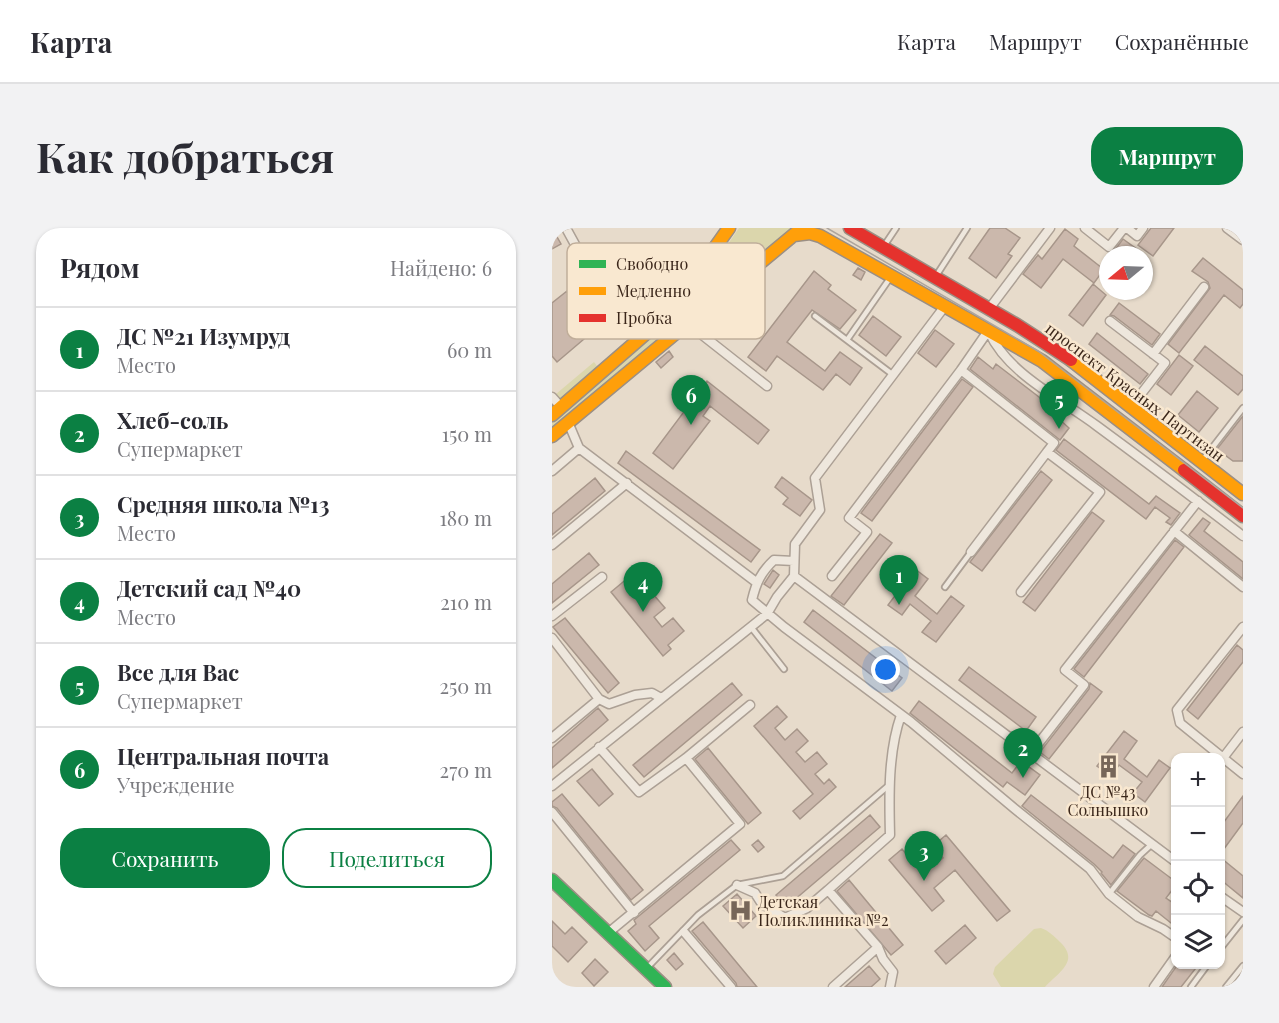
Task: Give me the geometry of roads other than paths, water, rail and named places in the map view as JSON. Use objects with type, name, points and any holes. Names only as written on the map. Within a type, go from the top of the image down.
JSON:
[{"type":"main road","points":[[718,243],[729,228]]},
{"type":"main road","name":"проспект Красных Партизан","points":[[850,228],[1071,360],[1243,494]]},
{"type":"main road","points":[[765,258],[798,231]]},
{"type":"main road","name":"проспект Красных Партизан","points":[[798,231],[820,236],[1042,361],[1243,516]]},
{"type":"main road","points":[[556,411],[642,339]]},
{"type":"main road","points":[[552,436],[667,339]]},
{"type":"main road","points":[[552,880],[665,987]]},
{"type":"street","points":[[566,228],[574,243]]},
{"type":"street","points":[[989,309],[1050,228]]},
{"type":"street","points":[[1085,228],[1109,247],[1126,228],[1137,236],[1143,228]]},
{"type":"street","points":[[1227,228],[1243,240]]},
{"type":"street","points":[[1153,354],[1204,287]]},
{"type":"street","points":[[552,786],[766,614],[794,576],[795,544],[820,510],[815,477],[945,306]]},
{"type":"street","points":[[1110,321],[1165,363],[1131,407]]},
{"type":"street","points":[[832,576],[867,532],[849,518],[988,331],[1001,353],[1019,369],[1243,536]]},
{"type":"street","points":[[708,339],[767,386]]},
{"type":"street","points":[[961,370],[1054,443],[971,552]]},
{"type":"street","points":[[552,398],[556,411]]},
{"type":"street","points":[[568,422],[579,448],[756,582]]},
{"type":"street","points":[[552,471],[579,448]]},
{"type":"street","points":[[1021,592],[1100,492],[1047,452]]},
{"type":"street","points":[[552,545],[627,483]]},
{"type":"street","points":[[1031,753],[1084,685],[1065,670],[1198,501]]},
{"type":"street","points":[[1174,531],[1243,587]]},
{"type":"street","points":[[794,561],[774,560],[764,569],[756,582],[752,600],[766,614],[911,722],[1090,869],[1109,894],[1138,917],[1171,934]]},
{"type":"street","points":[[552,616],[602,576]]},
{"type":"street","points":[[794,576],[1175,861]]},
{"type":"street","points":[[1217,753],[1180,723],[1177,710],[1243,627]]},
{"type":"street","points":[[552,638],[599,699],[609,704],[635,695],[652,693],[661,698]]},
{"type":"street","points":[[552,738],[599,699]]},
{"type":"street","points":[[599,747],[639,792],[686,758],[750,705]]},
{"type":"street","points":[[737,885],[755,893],[762,903],[785,918],[807,908],[890,835],[890,785],[896,729],[901,716]]},
{"type":"street","points":[[1225,755],[1243,732]]},
{"type":"street","points":[[608,933],[740,824],[686,758]]},
{"type":"street","points":[[1225,760],[1243,774]]},
{"type":"street","points":[[552,813],[634,913]]},
{"type":"street","points":[[828,890],[878,947],[883,960],[893,972],[890,987]]},
{"type":"street","points":[[1225,899],[1243,912]]},
{"type":"street","points":[[684,932],[731,987]]},
{"type":"street","points":[[833,987],[878,947]]},
{"type":"street","points":[[1154,987],[1171,963]]},
{"type":"lane","points":[[883,248],[896,228]]},
{"type":"lane","points":[[935,279],[967,228]]},
{"type":"lane","points":[[846,340],[892,276]]},
{"type":"lane","points":[[815,316],[892,374]]},
{"type":"lane","points":[[1201,462],[1243,408]]},
{"type":"lane","points":[[945,587],[971,552]]},
{"type":"lane","points":[[751,627],[784,669]]},
{"type":"lane","points":[[646,969],[698,915],[737,885],[783,876],[890,785]]},
{"type":"lane","points":[[1109,894],[1152,843]]},
{"type":"lane","points":[[1225,944],[1243,920]]},
{"type":"lane","points":[[1226,987],[1243,966]]},
{"type":"lane","points":[[1191,987],[1204,969]]},
{"type":"tram line","points":[[827,228],[1038,351],[1243,508]]},
{"type":"place","name":"Центральная почта","points":[[691,425]]},
{"type":"place","name":"Все для Вас","points":[[1059,429]]},
{"type":"place","name":"ДС №21 Изумруд","points":[[899,605]]},
{"type":"place","name":"Детский сад №40","points":[[643,612]]},
{"type":"place","name":"ДС №43 Солнышко","points":[[1108,767]]},
{"type":"place","name":"Хлеб-соль","points":[[1023,778]]},
{"type":"place","name":"Средняя школа №13","points":[[924,881]]},
{"type":"place","name":"Детская Поликлиника №2","points":[[740,911]]}]
